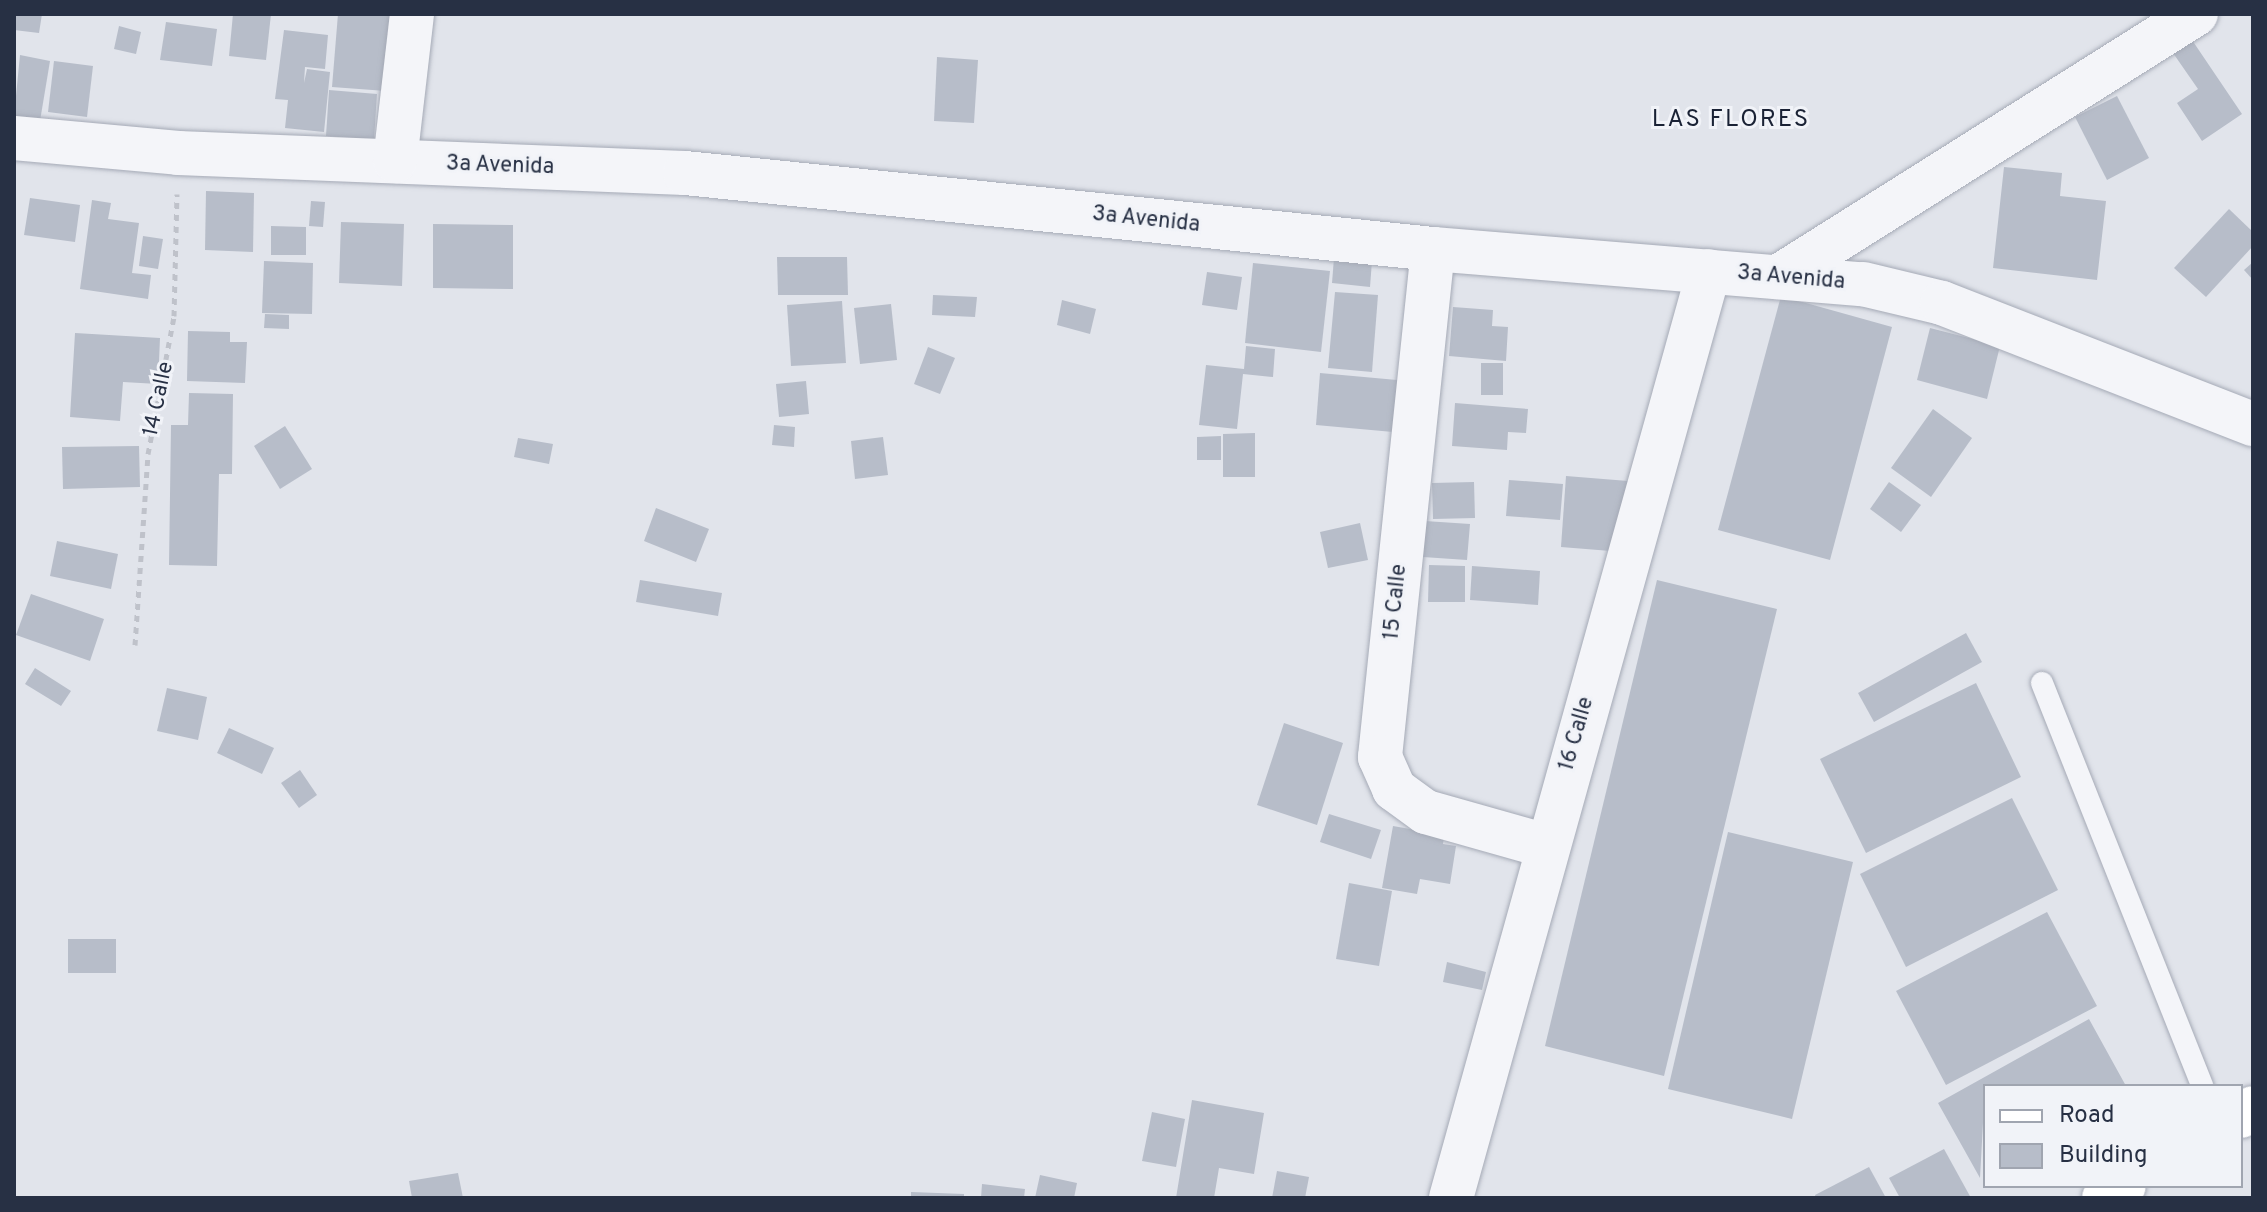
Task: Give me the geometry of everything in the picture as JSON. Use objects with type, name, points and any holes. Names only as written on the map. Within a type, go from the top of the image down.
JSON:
[{"type":"street","points":[[395,161],[412,14]]},
{"type":"street","points":[[1778,277],[2196,14]]},
{"type":"street","name":"3a Avenida","points":[[14,138],[178,153],[685,173],[1433,249],[1863,284],[1942,303],[2253,424]]},
{"type":"street","name":"15 Calle","points":[[1433,249],[1380,757],[1394,789],[1426,812],[1546,846]]},
{"type":"street","name":"16 Calle","points":[[1451,1198],[1546,846],[1709,271]]},
{"type":"lane","points":[[2042,683],[2201,1084]]},
{"type":"path","name":"14 Calle","points":[[135,645],[148,454],[174,316],[178,153]]},
{"type":"building","points":[[14,14],[42,14],[39,33],[14,30]]},
{"type":"building","points":[[233,14],[271,14],[266,60],[229,56]]},
{"type":"building","points":[[338,14],[392,14],[386,91],[332,87]]},
{"type":"building","points":[[166,22],[217,29],[212,66],[160,60]]},
{"type":"building","points":[[119,26],[141,32],[136,54],[114,49]]},
{"type":"building","points":[[284,30],[328,35],[325,69],[305,67],[304,83],[307,69],[330,72],[324,132],[285,128],[288,100],[275,99]]},
{"type":"building","points":[[2192,40],[2242,114],[2202,141],[2177,103],[2198,89],[2173,53]]},
{"type":"building","points":[[20,55],[50,61],[40,121],[14,116]]},
{"type":"building","points":[[937,57],[978,60],[974,123],[934,121]]},
{"type":"building","points":[[54,61],[93,66],[87,117],[48,112]]},
{"type":"building","points":[[329,90],[377,94],[374,140],[326,136]]},
{"type":"building","points":[[2117,96],[2149,158],[2107,180],[2075,117]]},
{"type":"building","points":[[2004,167],[2062,173],[2060,196],[2106,201],[2097,280],[1993,268]]},
{"type":"building","points":[[206,191],[254,193],[253,252],[205,250]]},
{"type":"building","points":[[30,198],[80,205],[75,242],[24,235]]},
{"type":"building","points":[[92,200],[111,203],[108,219],[139,223],[132,273],[151,275],[148,299],[80,289]]},
{"type":"building","points":[[311,201],[325,202],[323,227],[309,226]]},
{"type":"building","points":[[2229,209],[2253,232],[2253,246],[2206,297],[2174,268]]},
{"type":"building","points":[[341,222],[404,224],[402,286],[339,283]]},
{"type":"building","points":[[433,224],[513,225],[513,289],[433,288]]},
{"type":"building","points":[[271,226],[306,227],[306,255],[271,255]]},
{"type":"building","points":[[143,236],[163,239],[158,269],[139,266]]},
{"type":"building","points":[[777,257],[847,257],[848,295],[778,295]]},
{"type":"building","points":[[1334,258],[1372,261],[1370,287],[1332,283]]},
{"type":"building","points":[[264,261],[313,263],[312,314],[262,313]]},
{"type":"building","points":[[2253,262],[2253,280],[2244,270]]},
{"type":"building","points":[[1253,263],[1330,271],[1321,352],[1245,343]]},
{"type":"building","points":[[1207,272],[1242,277],[1237,310],[1202,305]]},
{"type":"building","points":[[1335,292],[1378,295],[1372,372],[1328,368]]},
{"type":"building","points":[[933,295],[977,297],[975,317],[932,315]]},
{"type":"building","points":[[1781,296],[1892,327],[1830,560],[1718,530]]},
{"type":"building","points":[[1062,300],[1096,309],[1090,334],[1057,325]]},
{"type":"building","points":[[842,301],[846,363],[791,366],[787,305]]},
{"type":"building","points":[[891,304],[897,360],[860,364],[854,308]]},
{"type":"building","points":[[1453,307],[1493,310],[1492,326],[1508,327],[1506,361],[1449,356]]},
{"type":"building","points":[[265,314],[289,315],[289,329],[264,328]]},
{"type":"building","points":[[1930,328],[2000,346],[1987,399],[1917,380]]},
{"type":"building","points":[[188,331],[230,332],[230,342],[247,342],[245,383],[187,381]]},
{"type":"building","points":[[75,333],[160,338],[158,384],[123,382],[120,421],[70,417]]},
{"type":"building","points":[[1246,346],[1275,349],[1273,377],[1243,374],[1237,429],[1199,425],[1206,365],[1244,369]]},
{"type":"building","points":[[928,347],[955,358],[940,394],[914,384]]},
{"type":"building","points":[[1481,363],[1503,363],[1503,395],[1481,395]]},
{"type":"building","points":[[1320,373],[1408,381],[1404,433],[1316,425]]},
{"type":"building","points":[[806,381],[809,414],[779,417],[776,384]]},
{"type":"building","points":[[189,393],[233,394],[232,474],[219,474],[217,566],[169,565],[171,425],[188,425]]},
{"type":"building","points":[[1455,403],[1528,409],[1526,433],[1508,432],[1507,450],[1452,446]]},
{"type":"building","points":[[1933,409],[1972,438],[1931,497],[1891,468]]},
{"type":"building","points":[[774,425],[795,427],[794,447],[772,445]]},
{"type":"building","points":[[285,426],[312,469],[280,489],[254,446]]},
{"type":"building","points":[[1255,433],[1255,477],[1223,477],[1223,434]]},
{"type":"building","points":[[1221,436],[1221,460],[1197,460],[1197,437]]},
{"type":"building","points":[[883,437],[888,475],[855,479],[851,441]]},
{"type":"building","points":[[518,438],[553,444],[549,464],[514,457]]},
{"type":"building","points":[[139,446],[140,487],[63,489],[62,447]]},
{"type":"building","points":[[1566,476],[1628,481],[1623,552],[1561,547]]},
{"type":"building","points":[[1509,480],[1563,484],[1560,520],[1506,516]]},
{"type":"building","points":[[1474,482],[1475,518],[1433,519],[1432,483]]},
{"type":"building","points":[[1889,482],[1921,505],[1901,532],[1870,509]]},
{"type":"building","points":[[656,508],[709,529],[696,562],[644,541]]},
{"type":"building","points":[[1425,521],[1470,524],[1467,560],[1423,557]]},
{"type":"building","points":[[1360,523],[1368,560],[1328,568],[1320,532]]},
{"type":"building","points":[[57,541],[118,554],[111,589],[50,576]]},
{"type":"building","points":[[1429,565],[1465,566],[1465,602],[1428,602]]},
{"type":"building","points":[[1472,566],[1540,571],[1538,605],[1470,600]]},
{"type":"building","points":[[640,580],[722,593],[718,616],[636,602]]},
{"type":"building","points":[[1657,580],[1777,609],[1664,1076],[1545,1046]]},
{"type":"building","points":[[31,594],[104,619],[90,661],[16,635]]},
{"type":"building","points":[[1966,633],[1982,662],[1874,722],[1858,693]]},
{"type":"building","points":[[35,668],[71,691],[61,706],[25,684]]},
{"type":"building","points":[[1976,683],[2021,777],[1866,853],[1820,759]]},
{"type":"building","points":[[167,688],[207,697],[198,740],[157,731]]},
{"type":"building","points":[[1284,723],[1343,743],[1317,825],[1257,805]]},
{"type":"building","points":[[229,728],[274,748],[262,774],[217,753]]},
{"type":"building","points":[[300,770],[317,795],[299,808],[281,783]]},
{"type":"building","points":[[2012,798],[2058,890],[1906,967],[1860,874]]},
{"type":"building","points":[[1329,814],[1381,830],[1371,859],[1320,842]]},
{"type":"building","points":[[1393,826],[1444,835],[1443,844],[1456,846],[1450,884],[1420,879],[1417,894],[1382,888]]},
{"type":"building","points":[[1728,832],[1853,862],[1792,1119],[1668,1089]]},
{"type":"building","points":[[1349,883],[1392,891],[1379,966],[1336,959]]},
{"type":"building","points":[[2047,912],[2097,1006],[1946,1085],[1896,991]]},
{"type":"building","points":[[68,939],[116,939],[116,973],[68,973]]},
{"type":"building","points":[[1447,962],[1486,972],[1482,990],[1443,982]]},
{"type":"building","points":[[2089,1019],[2125,1084],[1983,1084],[1980,1178],[1938,1103]]},
{"type":"building","points":[[1192,1100],[1264,1113],[1254,1174],[1219,1168],[1214,1198],[1176,1198]]},
{"type":"building","points":[[1152,1112],[1185,1119],[1176,1167],[1142,1161]]},
{"type":"building","points":[[1944,1149],[1971,1198],[1900,1198],[1889,1178]]},
{"type":"building","points":[[1869,1167],[1886,1198],[1816,1198],[1815,1195]]},
{"type":"building","points":[[1277,1171],[1309,1177],[1305,1198],[1272,1198]]},
{"type":"building","points":[[458,1173],[463,1198],[412,1198],[409,1181]]},
{"type":"building","points":[[1040,1175],[1077,1183],[1074,1198],[1035,1198]]},
{"type":"building","points":[[982,1184],[1025,1189],[1024,1198],[981,1198]]},
{"type":"building","points":[[911,1192],[964,1194],[964,1198],[911,1198]]},
{"type":"district","name":"LAS FLORES","points":[[1731,121]]}]
